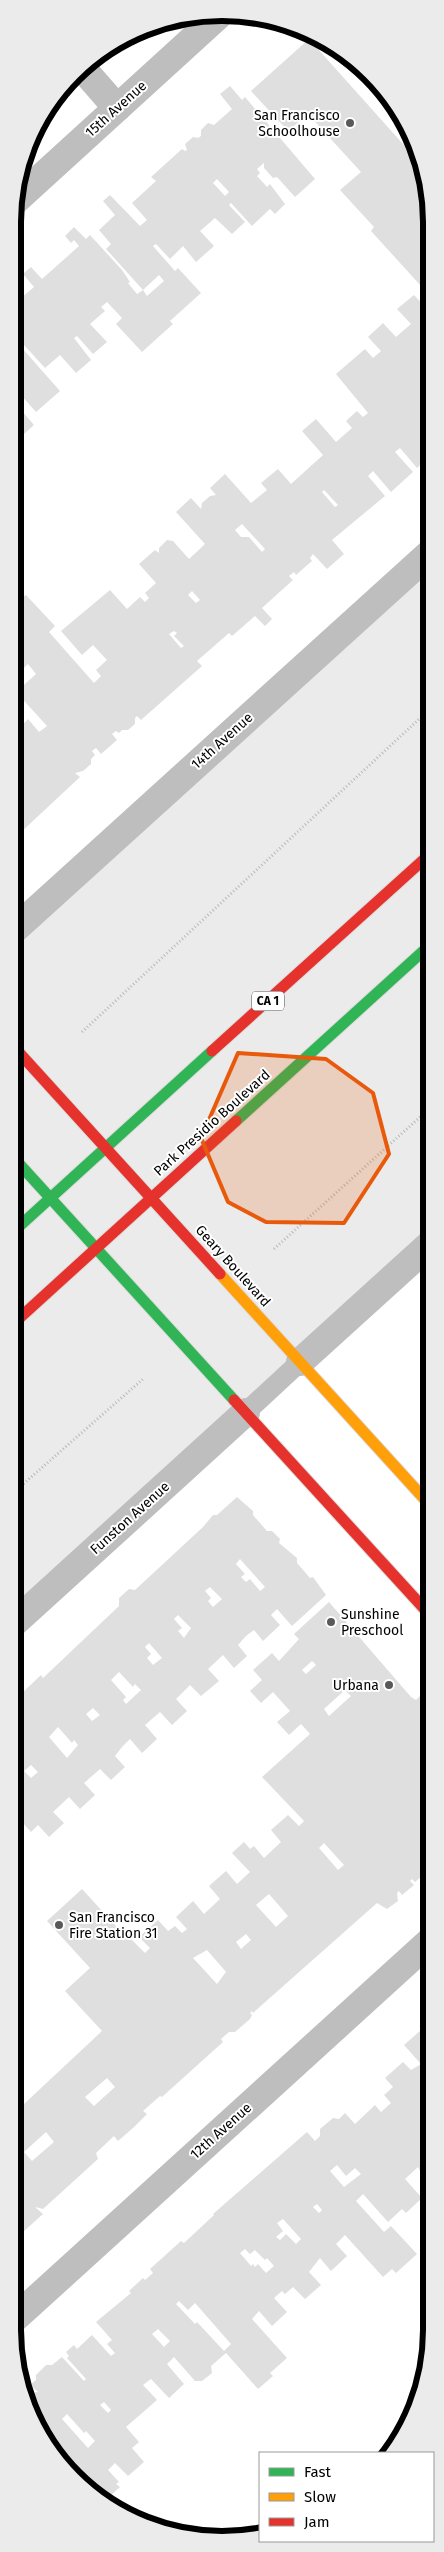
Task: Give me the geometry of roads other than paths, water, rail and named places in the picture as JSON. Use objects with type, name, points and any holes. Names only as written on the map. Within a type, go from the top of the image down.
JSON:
[{"type":"main road","name":"CA 1","points":[[21,1225],[423,860]]},
{"type":"main road","name":"Park Presidio Boulevard","points":[[21,1317],[423,951]]},
{"type":"main road","name":"Geary Boulevard","points":[[21,1055],[423,1497]]},
{"type":"main road","points":[[21,1165],[423,1607]]},
{"type":"street","name":"15th Avenue","points":[[23,193],[212,22]]},
{"type":"street","points":[[87,74],[117,108]]},
{"type":"street","name":"14th Avenue","points":[[21,924],[423,559]]},
{"type":"street","points":[[300,1362],[423,1250]]},
{"type":"street","name":"Funston Avenue","points":[[21,1617],[246,1412]]},
{"type":"street","name":"12th Avenue","points":[[21,2312],[423,1947]]},
{"type":"lane","points":[[246,1412],[300,1362]]},
{"type":"place","name":"San Francisco Schoolhouse","points":[[350,123]]},
{"type":"place","name":"Sunshine Preschool","points":[[331,1622]]},
{"type":"place","name":"Urbana","points":[[389,1685]]},
{"type":"place","name":"San Francisco Fire Station 31","points":[[59,1925]]}]
